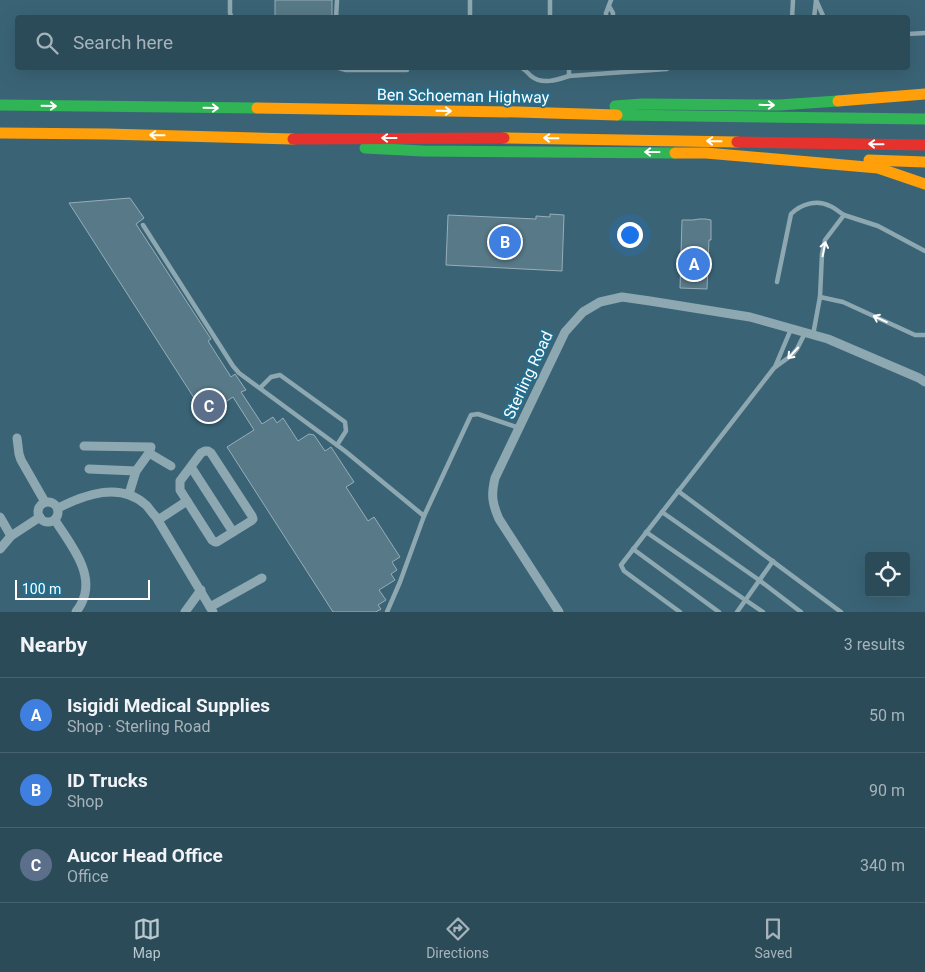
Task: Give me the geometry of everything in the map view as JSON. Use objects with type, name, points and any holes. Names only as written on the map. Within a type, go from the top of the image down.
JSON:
[{"type":"highway","points":[[561,114],[587,108],[642,104],[779,105],[925,94]]},
{"type":"highway","name":"Ben Schoeman Highway","points":[[0,105],[925,119]]},
{"type":"highway","points":[[0,133],[294,139],[523,138],[925,145]]},
{"type":"highway","points":[[294,139],[342,147],[423,151],[750,152],[925,162]]},
{"type":"highway","points":[[706,153],[878,168],[925,184]]},
{"type":"street","name":"Sterling Road","points":[[559,612],[499,519],[492,499],[492,491],[495,478],[565,332],[583,312],[600,302],[622,297],[750,317],[828,339],[925,382]]},
{"type":"street","points":[[17,438],[18,454],[45,502]]},
{"type":"street","points":[[84,446],[150,447],[149,453],[136,471],[129,494]]},
{"type":"street","points":[[208,450],[252,516],[251,521],[215,542],[180,490],[180,481],[191,467],[201,453],[208,450]]},
{"type":"street","points":[[149,453],[171,466]]},
{"type":"street","points":[[191,467],[233,532]]},
{"type":"street","points":[[89,469],[136,471]]},
{"type":"street","points":[[58,508],[88,495],[104,492],[129,494],[138,499],[146,505],[158,520],[212,610],[262,578]]},
{"type":"street","points":[[158,520],[187,500]]},
{"type":"street","points":[[45,502],[52,502],[58,508],[59,512],[55,520],[45,521],[40,517],[38,513],[39,508],[45,502]]},
{"type":"street","points":[[0,517],[12,536]]},
{"type":"street","points":[[0,549],[12,536],[40,517]]},
{"type":"street","points":[[55,520],[84,569],[86,578],[85,594],[76,612]]},
{"type":"street","points":[[185,612],[201,590]]},
{"type":"lane","points":[[230,0],[231,15]]},
{"type":"lane","points":[[336,15],[337,0]]},
{"type":"lane","points":[[470,0],[470,15]]},
{"type":"lane","points":[[550,0],[550,15]]},
{"type":"lane","points":[[606,15],[611,0]]},
{"type":"lane","points":[[792,15],[793,0]]},
{"type":"lane","points":[[814,15],[816,0]]},
{"type":"lane","points":[[816,0],[823,15]]},
{"type":"lane","points":[[610,6],[613,15]]},
{"type":"lane","points":[[910,34],[925,33]]},
{"type":"lane","points":[[346,70],[407,70]]},
{"type":"lane","points":[[524,70],[538,80],[555,81],[569,76],[653,70]]},
{"type":"lane","points":[[569,70],[569,76]]},
{"type":"lane","points":[[777,282],[791,214],[799,206],[814,202],[828,204],[844,215],[878,226],[925,251]]},
{"type":"lane","points":[[774,368],[792,356],[809,334],[820,297],[822,254],[825,240],[844,215]]},
{"type":"lane","points":[[143,225],[239,373],[337,445],[424,516]]},
{"type":"lane","points":[[820,297],[843,302],[914,335],[925,335]]},
{"type":"lane","points":[[680,612],[624,571],[621,565],[774,368],[792,329]]},
{"type":"lane","points":[[260,388],[271,377],[280,375],[318,402],[344,422],[346,431],[337,445]]},
{"type":"lane","points":[[387,612],[424,516],[471,415],[478,414],[519,428]]},
{"type":"lane","points":[[678,491],[841,612]]},
{"type":"lane","points":[[662,512],[802,612]]},
{"type":"lane","points":[[646,532],[763,612]]},
{"type":"lane","points":[[633,549],[719,612]]},
{"type":"lane","points":[[737,612],[773,562]]},
{"type":"building","points":[[275,0],[332,0],[332,15],[275,15]]},
{"type":"building","points":[[130,198],[144,218],[136,224],[211,339],[208,341],[231,377],[235,374],[246,390],[241,392],[262,424],[273,417],[277,423],[283,418],[298,441],[309,434],[314,435],[325,451],[331,447],[354,482],[346,487],[368,521],[374,517],[400,557],[392,562],[397,570],[391,574],[395,580],[379,590],[386,600],[378,605],[381,609],[376,612],[333,612],[227,447],[254,430],[233,397],[205,415],[69,203]]},
{"type":"building","points":[[550,214],[564,215],[562,271],[446,265],[448,215],[536,219],[536,216],[550,217]]},
{"type":"building","points":[[682,220],[711,220],[707,289],[680,288]]},
{"type":"traffic: fast","points":[[615,106],[642,104],[779,105],[838,101]]},
{"type":"traffic: fast","points":[[0,105],[257,108]]},
{"type":"traffic: fast","points":[[617,115],[925,119]]},
{"type":"traffic: fast","points":[[365,148],[423,151],[675,153]]},
{"type":"traffic: slow","points":[[838,101],[925,94]]},
{"type":"traffic: slow","points":[[257,108],[617,115]]},
{"type":"traffic: slow","points":[[0,133],[293,139]]},
{"type":"traffic: slow","points":[[504,138],[737,142]]},
{"type":"traffic: slow","points":[[675,153],[706,153],[878,168],[925,184]]},
{"type":"traffic: slow","points":[[869,160],[925,162]]},
{"type":"traffic: jam","points":[[293,139],[504,138]]},
{"type":"traffic: jam","points":[[737,142],[925,145]]},
{"type":"place","name":"ID Trucks","points":[[505,242]]},
{"type":"place","name":"Isigidi Medical Supplies","points":[[694,264]]},
{"type":"place","name":"Aucor Head Office","points":[[209,406]]}]
